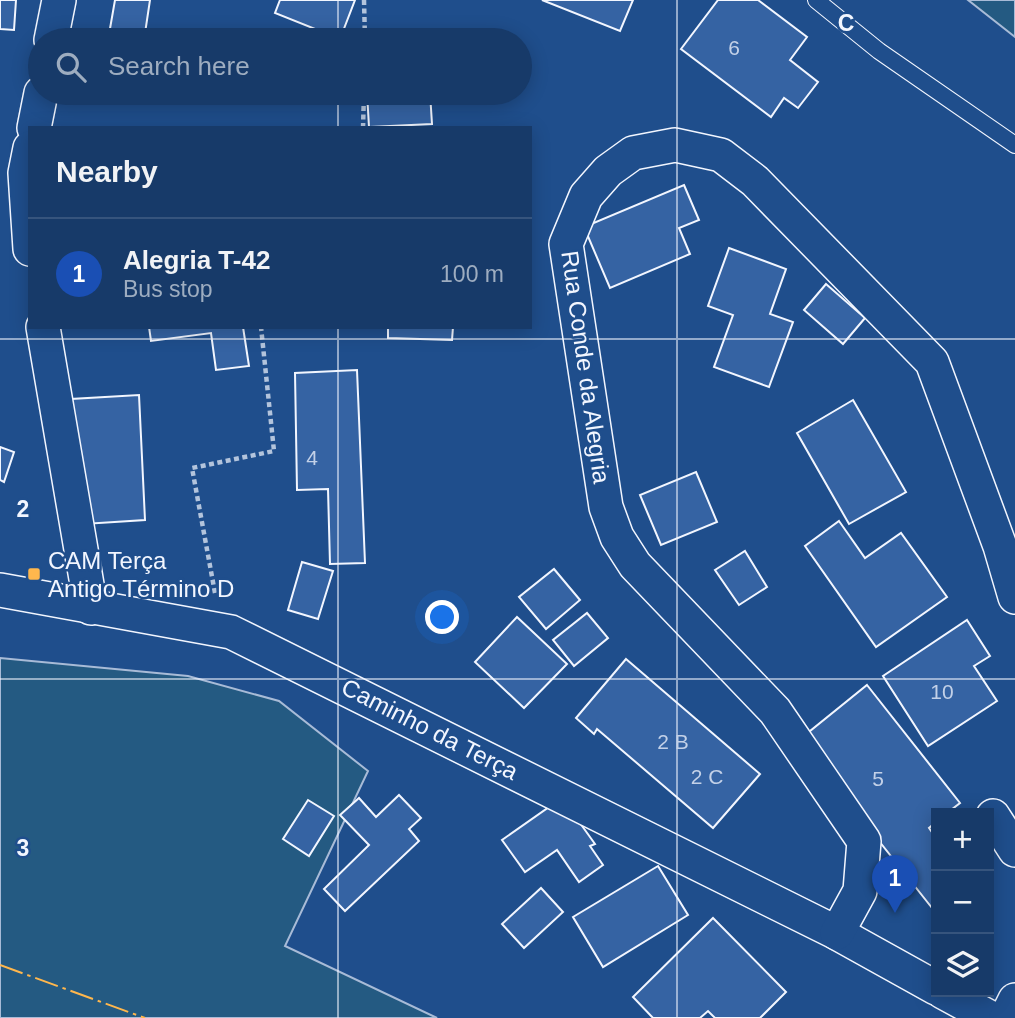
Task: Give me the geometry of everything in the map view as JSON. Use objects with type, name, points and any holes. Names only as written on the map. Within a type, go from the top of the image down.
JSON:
[{"type":"street","points":[[53,28],[59,0]]},
{"type":"street","points":[[34,126],[39,105]]},
{"type":"street","name":"Rua Conde da Alegria","points":[[837,933],[860,891],[864,841],[775,712],[635,565],[617,537],[606,507],[566,244],[586,197],[608,171],[634,153],[675,145],[721,155],[755,181],[932,362],[1000,546],[1015,597]]},
{"type":"street","points":[[28,158],[25,173],[28,219]]},
{"type":"street","points":[[43,329],[91,608]]},
{"type":"street","name":"Caminho da Terça","points":[[0,590],[231,632],[338,682],[837,933],[931,985]]},
{"type":"street","points":[[994,818],[1015,850]]},
{"type":"street","points":[[952,997],[991,1018]]},
{"type":"street","points":[[1006,1018],[1015,1000]]},
{"type":"lane","points":[[816,0],[879,51],[1015,145]]},
{"type":"path","points":[[364,0],[365,28]]},
{"type":"path","points":[[363,126],[364,105]]},
{"type":"path","points":[[216,599],[192,468],[274,451],[261,329]]},
{"type":"shaded area","points":[[968,0],[1015,0],[1015,37]]},
{"type":"shaded area","points":[[0,658],[188,676],[279,701],[368,771],[285,946],[437,1018],[0,1018]]},
{"type":"building","points":[[0,0],[16,0],[14,30],[0,29]]},
{"type":"building","points":[[115,0],[150,0],[146,28],[110,28]]},
{"type":"building","points":[[280,0],[355,0],[344,28],[312,28],[275,13]]},
{"type":"building","points":[[542,0],[633,0],[620,31]]},
{"type":"building","points":[[718,0],[758,0],[807,37],[790,60],[818,82],[798,108],[784,98],[771,117],[681,49]]},
{"type":"building","points":[[368,105],[431,105],[432,124],[369,126]]},
{"type":"building","points":[[684,185],[699,220],[679,228],[690,254],[610,288],[584,227]]},
{"type":"building","points":[[729,248],[786,269],[770,314],[793,322],[769,387],[714,367],[733,315],[708,306]]},
{"type":"building","points":[[826,284],[865,318],[843,344],[804,310]]},
{"type":"building","points":[[149,329],[243,329],[249,366],[216,370],[211,333],[151,341]]},
{"type":"building","points":[[388,329],[453,329],[452,340],[388,338]]},
{"type":"building","points":[[357,370],[365,563],[330,564],[328,489],[297,490],[295,373]]},
{"type":"building","points":[[139,395],[145,520],[84,524],[71,399]]},
{"type":"building","points":[[853,400],[906,492],[849,524],[797,433]]},
{"type":"building","points":[[0,447],[14,452],[4,482],[0,480]]},
{"type":"building","points":[[696,472],[717,522],[661,545],[640,495]]},
{"type":"building","points":[[839,521],[865,558],[901,533],[947,597],[876,647],[805,546]]},
{"type":"building","points":[[745,551],[767,587],[739,605],[715,570]]},
{"type":"building","points":[[302,562],[333,571],[318,619],[288,610]]},
{"type":"building","points":[[554,569],[580,600],[546,629],[519,597]]},
{"type":"building","points":[[587,613],[608,638],[574,666],[553,640]]},
{"type":"building","points":[[517,617],[567,664],[524,708],[475,662]]},
{"type":"building","points":[[967,620],[990,656],[974,666],[997,701],[928,746],[883,676]]},
{"type":"building","points":[[626,659],[760,774],[713,828],[597,729],[594,734],[576,718]]},
{"type":"building","points":[[867,685],[960,803],[954,808],[931,808],[931,907],[799,740]]},
{"type":"building","points":[[399,795],[421,818],[409,829],[419,841],[345,911],[324,889],[369,845],[340,815],[359,798],[376,817]]},
{"type":"building","points":[[562,798],[595,844],[590,846],[603,865],[579,882],[557,850],[525,872],[502,840]]},
{"type":"building","points":[[308,800],[334,816],[309,856],[283,839]]},
{"type":"building","points":[[658,866],[688,915],[603,967],[573,917]]},
{"type":"building","points":[[541,888],[563,912],[524,948],[502,924]]},
{"type":"building","points":[[713,918],[786,992],[760,1018],[715,1018],[708,1011],[700,1018],[653,1018],[633,997]]},
{"type":"power","points":[[0,965],[145,1018]]},
{"type":"place","name":"CAM Terça Antigo Término D","points":[[34,574]]},
{"type":"place","name":"Alegria T-42","points":[[895,913]]}]
